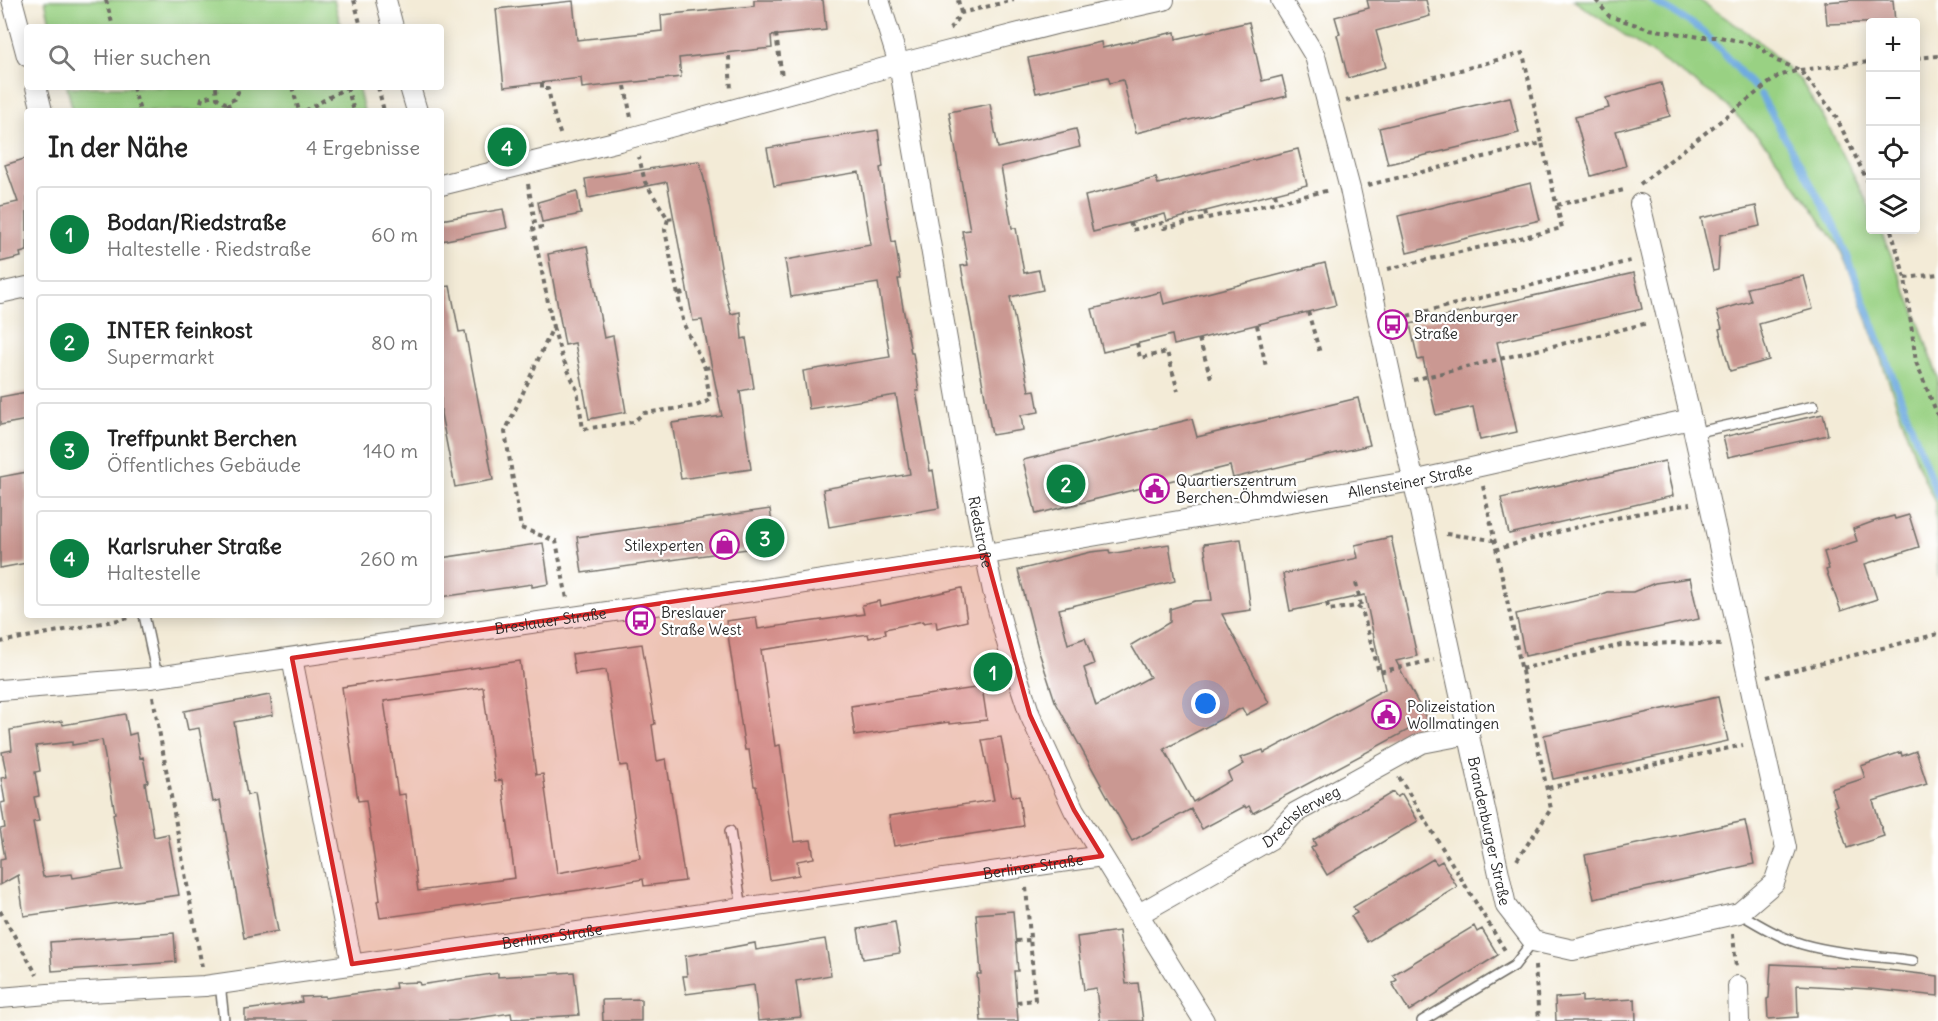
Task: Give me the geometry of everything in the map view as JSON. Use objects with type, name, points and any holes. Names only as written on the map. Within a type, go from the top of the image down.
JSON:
[{"type":"street","points":[[12,0],[24,45]]},
{"type":"street","points":[[386,0],[392,24]]},
{"type":"street","name":"Riedstraße","points":[[879,0],[899,64],[944,329],[986,555],[1013,665],[1030,715],[1074,810],[1204,1021]]},
{"type":"street","points":[[444,184],[634,137],[944,52],[1164,0]]},
{"type":"street","name":"Brandenburger Straße","points":[[1281,0],[1315,56],[1349,187],[1506,906],[1533,941]]},
{"type":"street","points":[[37,90],[41,108]]},
{"type":"street","points":[[411,90],[416,108]]},
{"type":"street","points":[[1533,941],[1573,950],[1735,914],[1774,883],[1786,848],[1693,426],[1638,196]]},
{"type":"street","points":[[0,293],[24,288]]},
{"type":"street","name":"Allensteiner Straße","points":[[986,555],[1413,481],[1693,426]]},
{"type":"street","name":"Breslauer Straße","points":[[0,690],[154,677],[570,618],[986,555]]},
{"type":"street","points":[[292,658],[351,964]]},
{"type":"street","name":"Drechslerweg","points":[[1139,914],[1270,838],[1295,813],[1389,761],[1422,743],[1468,734]]},
{"type":"street","name":"Berliner Straße","points":[[0,998],[212,984],[1102,856]]},
{"type":"street","points":[[1738,986],[1739,1021]]},
{"type":"lane","points":[[1693,426],[1815,406]]},
{"type":"lane","points":[[144,618],[154,677]]},
{"type":"lane","points":[[730,831],[742,909]]},
{"type":"lane","points":[[1735,914],[1801,944],[1826,950],[1913,961]]},
{"type":"lane","points":[[1422,1021],[1514,966],[1533,941]]},
{"type":"lane","points":[[212,984],[224,1021]]},
{"type":"path","points":[[106,0],[112,24]]},
{"type":"path","points":[[354,0],[360,24]]},
{"type":"path","points":[[958,0],[961,13]]},
{"type":"path","points":[[944,52],[947,33],[961,13],[1014,0]]},
{"type":"path","points":[[1596,0],[1609,16],[1649,29],[1700,37],[1720,37],[1757,45],[1778,61],[1800,70],[1834,113],[1867,180]]},
{"type":"path","points":[[776,34],[785,95]]},
{"type":"path","points":[[1328,106],[1523,53],[1562,228],[1367,274]]},
{"type":"path","points":[[729,56],[731,110]]},
{"type":"path","points":[[1920,58],[1938,56]]},
{"type":"path","points":[[1557,205],[1638,196],[1778,76],[1800,70],[1866,62]]},
{"type":"path","points":[[542,83],[542,89],[548,88],[566,154]]},
{"type":"path","points":[[543,226],[533,228],[552,327],[577,390],[583,429],[633,422],[644,413],[696,406],[710,400],[705,368],[684,325],[665,230],[668,219],[645,182],[625,86]]},
{"type":"path","points":[[134,90],[139,108]]},
{"type":"path","points":[[216,90],[215,94],[220,102],[228,103],[235,99],[237,90]]},
{"type":"path","points":[[293,90],[298,108]]},
{"type":"path","points":[[310,108],[342,90]]},
{"type":"path","points":[[348,90],[353,108]]},
{"type":"path","points":[[379,90],[383,108]]},
{"type":"path","points":[[200,108],[202,98],[215,94]]},
{"type":"path","points":[[228,103],[229,108]]},
{"type":"path","points":[[1130,222],[1132,230],[1163,223],[1164,228],[1542,143]]},
{"type":"path","points":[[524,165],[536,228]]},
{"type":"path","points":[[1275,193],[1277,202]]},
{"type":"path","points":[[1205,211],[1207,219]]},
{"type":"path","points":[[668,219],[674,218]]},
{"type":"path","points":[[1892,234],[1905,278],[1916,362],[1938,416]]},
{"type":"path","points":[[1378,323],[1653,255]]},
{"type":"path","points":[[1905,278],[1938,274]]},
{"type":"path","points":[[679,294],[688,292]]},
{"type":"path","points":[[1308,312],[1320,353]]},
{"type":"path","points":[[1392,385],[1667,319]]},
{"type":"path","points":[[1257,325],[1266,367]]},
{"type":"path","points":[[552,327],[505,432],[521,528],[556,541],[570,618]]},
{"type":"path","points":[[1199,339],[1212,381]]},
{"type":"path","points":[[1137,344],[1140,358],[1167,352],[1178,391]]},
{"type":"path","points":[[705,368],[711,367]]},
{"type":"path","points":[[1478,467],[1551,809],[1501,883]]},
{"type":"path","points":[[1495,550],[1553,532],[1605,520],[1709,501]]},
{"type":"path","points":[[1424,531],[1493,540]]},
{"type":"path","points":[[1356,583],[1379,672],[1452,657]]},
{"type":"path","points":[[1327,603],[1329,610],[1357,606],[1362,610]]},
{"type":"path","points":[[0,642],[126,618]]},
{"type":"path","points":[[1749,682],[1938,634]]},
{"type":"path","points":[[1521,669],[1621,645],[1675,643],[1741,646]]},
{"type":"path","points":[[154,677],[212,984]]},
{"type":"path","points":[[1548,788],[1762,740]]},
{"type":"path","points":[[1389,761],[1514,966]]},
{"type":"path","points":[[1017,1002],[1035,1000],[1024,868]]},
{"type":"path","points":[[0,911],[48,994]]},
{"type":"path","points":[[1735,914],[1738,986]]},
{"type":"path","points":[[1016,941],[1030,940]]},
{"type":"path","points":[[1536,978],[1539,1021]]},
{"type":"highlighted area","points":[[986,555],[1030,715],[1074,810],[1102,856],[352,964],[292,658]]},
{"type":"green space","points":[[45,0],[334,0],[340,24],[50,24]]},
{"type":"green space","points":[[1573,0],[1699,0],[1754,37],[1801,81],[1827,123],[1866,200],[1866,234],[1882,234],[1917,317],[1938,378],[1938,578],[1935,503],[1918,465],[1853,279],[1838,245],[1769,148],[1722,101]]},
{"type":"green space","points":[[68,90],[359,90],[363,108],[72,108]]},
{"type":"building","points":[[754,0],[823,0],[826,30],[771,36],[772,48],[679,58],[681,77],[582,88],[581,78],[504,87],[496,9],[573,1],[577,40],[662,31],[661,15],[754,6]]},
{"type":"building","points":[[1367,0],[1426,0],[1430,16],[1376,31],[1386,67],[1348,78],[1335,17],[1369,8]]},
{"type":"building","points":[[1893,0],[1895,18],[1866,18],[1866,23],[1827,24],[1825,2]]},
{"type":"building","points":[[1249,22],[1262,81],[1282,76],[1287,96],[1136,133],[1123,80],[1110,83],[1108,77],[1036,93],[1028,58],[1101,42],[1102,48],[1175,32],[1176,39]]},
{"type":"building","points":[[1661,83],[1670,116],[1616,131],[1626,166],[1591,176],[1575,117],[1609,108],[1606,98]]},
{"type":"building","points":[[1510,97],[1519,133],[1388,164],[1379,128]]},
{"type":"building","points":[[990,104],[998,148],[1076,129],[1080,147],[1001,167],[1012,228],[1016,228],[1024,273],[1039,270],[1043,290],[1010,297],[1029,391],[1035,390],[1039,412],[1021,415],[1023,430],[992,435],[961,266],[968,265],[962,231],[970,230],[949,112]]},
{"type":"building","points":[[878,130],[883,167],[880,168],[892,242],[895,241],[901,279],[898,279],[919,391],[916,391],[939,508],[829,527],[823,489],[910,474],[896,395],[809,409],[803,371],[890,357],[878,283],[791,297],[785,260],[871,245],[859,172],[774,186],[767,148]]},
{"type":"building","points":[[1298,149],[1307,185],[1167,221],[1165,214],[1093,232],[1085,196],[1156,178],[1158,184]]},
{"type":"building","points":[[24,159],[24,252],[20,253],[21,257],[0,262],[0,206],[18,202],[5,165]]},
{"type":"building","points":[[698,161],[711,209],[726,296],[731,314],[740,312],[742,339],[746,338],[754,388],[740,391],[751,469],[681,479],[672,423],[722,416],[702,320],[693,321],[667,182],[588,198],[585,179]]},
{"type":"building","points":[[1531,183],[1540,220],[1407,253],[1398,216]]},
{"type":"building","points":[[577,191],[581,214],[542,222],[538,202]]},
{"type":"building","points":[[1756,206],[1760,226],[1720,235],[1718,270],[1713,271],[1701,218]]},
{"type":"building","points":[[503,209],[507,228],[444,240],[444,219]]},
{"type":"building","points":[[587,246],[604,338],[613,336],[626,412],[589,419],[575,343],[565,345],[548,254]]},
{"type":"building","points":[[1325,263],[1336,305],[1174,345],[1172,335],[1103,352],[1092,309],[1161,292],[1164,304]]},
{"type":"building","points":[[1634,273],[1642,309],[1497,342],[1517,432],[1480,440],[1473,407],[1436,415],[1423,359],[1418,360],[1410,324]]},
{"type":"building","points":[[1804,276],[1813,309],[1759,324],[1769,360],[1730,371],[1719,329],[1722,328],[1717,311],[1751,301],[1747,288]]},
{"type":"building","points":[[450,286],[459,332],[465,331],[493,480],[455,487],[444,430],[444,287]]},
{"type":"building","points":[[24,393],[24,421],[0,425],[0,397]]},
{"type":"building","points":[[1358,398],[1370,445],[1233,478],[1230,466],[1036,514],[1023,460],[1192,419],[1197,437]]},
{"type":"building","points":[[1823,414],[1828,435],[1728,457],[1723,437]]},
{"type":"building","points":[[1665,461],[1673,496],[1509,534],[1501,498]]},
{"type":"building","points":[[24,473],[24,564],[0,568],[0,477]]},
{"type":"building","points":[[770,509],[775,545],[582,573],[577,537]]},
{"type":"building","points":[[1909,515],[1919,547],[1865,564],[1877,599],[1841,611],[1826,570],[1829,569],[1824,552],[1857,541],[1853,529],[1894,516],[1895,519]]},
{"type":"building","points":[[1391,537],[1417,656],[1396,661],[1427,720],[1253,813],[1249,806],[1246,808],[1245,806],[1202,829],[1191,809],[1132,841],[1055,701],[1039,652],[1018,570],[1091,552],[1109,550],[1110,554],[1169,544],[1175,581],[1059,609],[1068,644],[1085,638],[1094,664],[1084,668],[1096,706],[1150,677],[1131,645],[1170,622],[1170,609],[1195,601],[1212,600],[1204,544],[1241,539],[1251,610],[1222,614],[1269,703],[1246,715],[1242,708],[1164,749],[1193,802],[1231,780],[1228,773],[1244,764],[1240,758],[1263,750],[1264,753],[1385,689],[1365,595],[1290,611],[1283,574],[1358,558],[1355,545]]},
{"type":"building","points":[[543,543],[549,584],[532,587],[532,584],[444,597],[444,558]]},
{"type":"building","points":[[1690,578],[1699,619],[1525,656],[1516,614],[1599,596],[1607,592],[1633,592],[1655,583]]},
{"type":"building","points":[[962,588],[967,621],[937,628],[936,621],[923,623],[923,621],[885,629],[886,634],[869,638],[868,634],[761,650],[775,746],[780,745],[794,842],[811,840],[814,858],[797,861],[799,875],[770,880],[756,786],[754,786],[749,750],[745,750],[726,621],[756,617],[758,629],[864,614],[862,605],[879,601],[880,606]]},
{"type":"building","points":[[642,644],[655,724],[652,725],[657,761],[666,759],[685,881],[644,886],[643,879],[380,918],[377,901],[380,900],[366,800],[358,801],[342,687],[520,661],[536,775],[543,774],[557,873],[640,858],[627,765],[620,766],[606,670],[575,674],[572,654]],"holes":[[[483,687],[495,781],[502,780],[515,878],[418,891],[405,794],[398,795],[384,701]]]},
{"type":"building","points":[[982,687],[987,720],[949,724],[949,722],[855,736],[851,706]]},
{"type":"building","points":[[270,695],[273,715],[234,722],[247,795],[254,794],[278,931],[244,938],[220,800],[213,802],[199,728],[188,730],[184,711]]},
{"type":"building","points":[[1718,697],[1728,741],[1553,779],[1544,735]]},
{"type":"building","points":[[125,714],[129,735],[136,733],[140,758],[143,757],[154,837],[168,834],[179,895],[24,916],[18,875],[0,885],[0,859],[5,858],[0,829],[5,828],[1,803],[5,802],[1,778],[7,777],[2,752],[12,750],[10,730],[62,721],[63,725]],"holes":[[[102,740],[115,813],[113,814],[123,870],[73,878],[72,874],[43,877],[33,822],[39,821],[34,797],[39,796],[35,772],[40,771],[36,746],[72,742],[72,745]]]},
{"type":"building","points":[[1001,737],[1012,797],[1019,796],[1023,826],[894,846],[889,816],[994,800],[982,740]]},
{"type":"building","points":[[1916,751],[1927,784],[1873,801],[1884,836],[1847,848],[1834,807],[1837,805],[1831,789],[1865,778],[1861,766],[1901,752],[1902,756]]},
{"type":"building","points":[[1393,792],[1397,797],[1402,794],[1418,821],[1327,875],[1311,848],[1316,845],[1313,840]]},
{"type":"building","points":[[1745,821],[1754,864],[1594,899],[1585,855]]},
{"type":"building","points":[[1433,859],[1437,864],[1442,861],[1457,887],[1367,942],[1351,916],[1357,913],[1353,907]]},
{"type":"building","points":[[1013,911],[1018,971],[1014,971],[1018,1021],[981,1021],[977,974],[981,974],[976,914]]},
{"type":"building","points":[[895,922],[900,953],[863,959],[858,929]]},
{"type":"building","points":[[1474,926],[1477,932],[1482,929],[1498,955],[1409,1011],[1392,983],[1397,980],[1393,975]]},
{"type":"building","points":[[1119,931],[1126,984],[1138,983],[1143,1021],[1100,1021],[1096,988],[1084,990],[1077,937]]},
{"type":"building","points":[[174,933],[176,962],[52,971],[50,942]]},
{"type":"building","points":[[825,939],[831,975],[796,981],[801,1017],[758,1021],[754,985],[686,994],[683,976],[687,976],[685,956],[755,943],[756,950]]},
{"type":"building","points":[[1771,964],[1878,969],[1938,976],[1938,996],[1797,985],[1798,1017],[1768,1019],[1767,999],[1769,998]]},
{"type":"building","points":[[574,972],[579,1015],[512,1019],[511,1013],[456,1021],[245,1021],[245,1010],[302,1002],[301,997],[325,996],[325,998],[396,988],[395,983],[419,982],[420,985],[498,973],[498,977]]},
{"type":"building","points":[[1582,996],[1582,1002],[1635,999],[1636,1021],[1556,1021],[1555,998]]},
{"type":"building","points":[[641,999],[641,1021],[603,1021],[602,1000]]},
{"type":"waterway","points":[[1652,0],[1701,29],[1754,87]]},
{"type":"waterway","points":[[1761,95],[1839,234],[1938,497]]},
{"type":"place","name":"Karlsruher Straße","points":[[507,147]]},
{"type":"place","name":"Brandenburger Straße","points":[[1393,325]]},
{"type":"place","name":"INTER feinkost","points":[[1066,484]]},
{"type":"place","name":"Quartierszentrum Berchen-Öhmdwiesen","points":[[1155,489]]},
{"type":"place","name":"Treffpunkt Berchen","points":[[765,538]]},
{"type":"place","name":"Stilexperten","points":[[725,545]]},
{"type":"place","name":"Breslauer Straße West","points":[[640,621]]},
{"type":"place","name":"Bodan/Riedstraße","points":[[993,672]]},
{"type":"place","name":"Polizeistation Wollmatingen","points":[[1386,715]]}]
